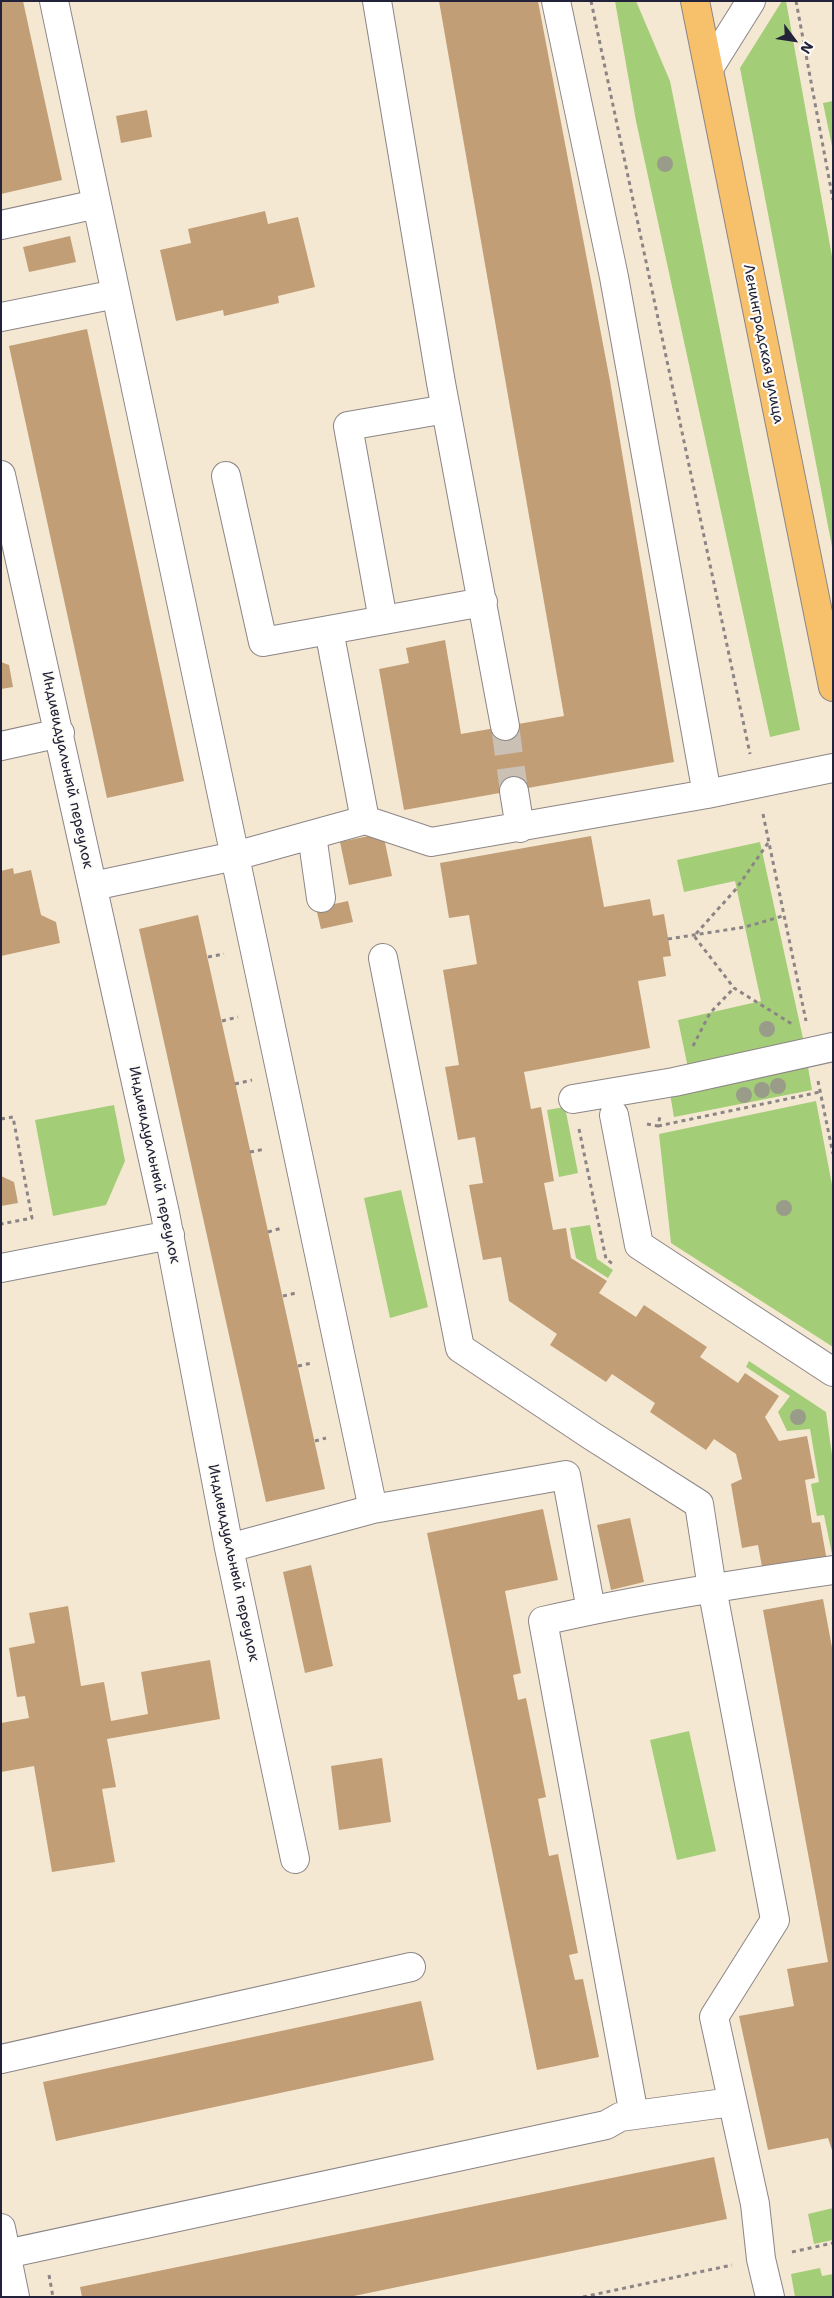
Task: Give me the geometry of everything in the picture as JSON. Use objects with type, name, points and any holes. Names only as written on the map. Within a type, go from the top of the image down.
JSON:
[{"type":"main road","name":"Ленинградская улица","points":[[695,1],[833,686]]},
{"type":"street","points":[[54,1],[373,1509]]},
{"type":"street","points":[[377,1],[446,409],[505,726]]},
{"type":"street","points":[[556,1],[614,277],[707,794]]},
{"type":"street","points":[[709,68],[751,1]]},
{"type":"street","points":[[1,225],[97,204]]},
{"type":"street","points":[[1,317],[116,294]]},
{"type":"street","points":[[383,620],[348,426],[446,409]]},
{"type":"street","name":"Индивидуальный переулок","points":[[1,474],[9,549],[60,733],[170,1235],[229,1548],[295,1859]]},
{"type":"street","points":[[226,476],[263,642],[483,602]]},
{"type":"street","points":[[329,630],[365,820]]},
{"type":"street","points":[[1,746],[60,733]]},
{"type":"street","points":[[93,886],[235,856],[365,820],[432,842],[707,794],[756,782],[833,768]]},
{"type":"street","points":[[514,791],[520,828]]},
{"type":"street","points":[[312,835],[322,898]]},
{"type":"street","points":[[384,958],[460,1348],[592,1436],[699,1504],[712,1588],[775,1920],[714,2017],[755,2204],[762,2259],[770,2297]]},
{"type":"street","points":[[572,1099],[674,1082],[818,1043]]},
{"type":"street","points":[[614,1115],[638,1246],[833,1372]]},
{"type":"street","points":[[1,1268],[170,1235]]},
{"type":"street","points":[[229,1548],[373,1509],[566,1475],[591,1610]]},
{"type":"street","points":[[634,2115],[542,1621],[712,1588],[833,1570]]},
{"type":"street","points":[[1,2059],[411,1967]]},
{"type":"street","points":[[4,2255],[606,2124],[620,2117],[732,2102]]},
{"type":"street","points":[[1,2228],[4,2255],[15,2297]]},
{"type":"path","points":[[591,1],[783,916],[818,1043],[820,1092],[833,1154]]},
{"type":"path","points":[[796,1],[833,200]]},
{"type":"path","points":[[694,936],[736,889],[768,842]]},
{"type":"path","points":[[668,939],[745,926],[783,916]]},
{"type":"path","points":[[694,936],[734,988],[818,1043]]},
{"type":"path","points":[[208,957],[225,954]]},
{"type":"path","points":[[222,1021],[239,1017]]},
{"type":"path","points":[[235,1084],[253,1080]]},
{"type":"path","points":[[658,1126],[820,1092]]},
{"type":"path","points":[[1,1120],[13,1117],[32,1218],[1,1224]]},
{"type":"path","points":[[250,1152],[268,1148]]},
{"type":"path","points":[[268,1232],[285,1228]]},
{"type":"path","points":[[282,1296],[299,1292]]},
{"type":"path","points":[[298,1366],[315,1362]]},
{"type":"path","points":[[314,1440],[331,1437]]},
{"type":"path","points":[[583,2297],[833,2243]]},
{"type":"path","points":[[47,2270],[53,2297]]},
{"type":"green space","points":[[615,1],[636,1],[670,81],[800,730],[770,737],[636,121]]},
{"type":"green space","points":[[782,1],[786,1],[833,262],[833,552],[740,68]]},
{"type":"green space","points":[[833,101],[833,151],[823,103]]},
{"type":"green space","points":[[760,842],[804,1043],[688,1068],[678,1020],[761,1001],[735,881],[684,892],[677,860]]},
{"type":"green space","points":[[808,1067],[812,1090],[674,1117],[670,1094]]},
{"type":"green space","points":[[816,1101],[833,1190],[833,1347],[671,1243],[659,1134]]},
{"type":"green space","points":[[114,1105],[125,1161],[106,1205],[53,1216],[35,1120]]},
{"type":"green space","points":[[565,1107],[578,1173],[559,1177],[547,1110]]},
{"type":"green space","points":[[401,1190],[428,1307],[390,1318],[364,1198]]},
{"type":"green space","points":[[590,1225],[597,1259],[613,1270],[608,1278],[576,1258],[570,1228]]},
{"type":"green space","points":[[749,1361],[826,1412],[833,1462],[833,1559],[824,1515],[817,1516],[811,1484],[819,1482],[810,1429],[787,1431],[778,1412],[790,1396],[746,1367]]},
{"type":"green space","points":[[689,1731],[716,1851],[677,1860],[650,1740]]},
{"type":"green space","points":[[833,2208],[833,2240],[814,2244],[808,2214]]},
{"type":"green space","points":[[820,2268],[822,2276],[833,2274],[833,2297],[795,2297],[791,2274]]},
{"type":"building","points":[[1,1],[23,1],[62,180],[1,194]]},
{"type":"building","points":[[439,1],[538,1],[610,381],[674,762],[404,810],[379,669],[409,663],[406,648],[445,640],[461,734],[564,716]]},
{"type":"building","points":[[147,110],[152,137],[121,143],[116,116]]},
{"type":"building","points":[[265,211],[268,224],[298,217],[315,287],[278,296],[279,303],[224,316],[223,310],[176,321],[160,250],[191,243],[188,229]]},
{"type":"building","points":[[70,236],[76,262],[29,272],[23,247]]},
{"type":"building","points":[[87,329],[184,781],[107,798],[9,346]]},
{"type":"building","points":[[1,662],[9,665],[13,687],[1,689]]},
{"type":"building","points":[[383,833],[392,876],[349,885],[340,842]]},
{"type":"building","points":[[591,836],[604,907],[650,899],[653,916],[664,914],[671,956],[663,957],[666,976],[638,981],[650,1048],[524,1072],[531,1109],[541,1107],[554,1181],[544,1183],[553,1230],[566,1228],[571,1258],[607,1281],[599,1293],[636,1317],[644,1305],[707,1347],[700,1357],[738,1383],[745,1373],[779,1396],[765,1417],[779,1441],[807,1436],[815,1478],[805,1480],[812,1523],[820,1522],[827,1561],[763,1572],[758,1545],[742,1548],[731,1484],[742,1479],[736,1454],[714,1439],[706,1450],[650,1412],[655,1403],[612,1374],[606,1382],[550,1345],[557,1334],[509,1301],[501,1257],[483,1260],[469,1185],[483,1183],[475,1137],[458,1140],[445,1067],[459,1065],[443,970],[477,964],[469,915],[449,918],[440,863]]},
{"type":"building","points":[[13,868],[14,874],[31,870],[41,915],[56,922],[60,943],[1,956],[1,871]]},
{"type":"building","points":[[348,901],[353,922],[321,929],[316,908]]},
{"type":"building","points":[[198,915],[325,1489],[266,1502],[139,929]]},
{"type":"building","points":[[1,1176],[14,1182],[18,1203],[1,1206]]},
{"type":"building","points":[[543,1509],[558,1580],[505,1591],[521,1673],[513,1675],[518,1700],[526,1698],[546,1797],[538,1799],[549,1856],[558,1854],[578,1953],[569,1955],[575,1980],[583,1979],[599,2057],[537,2070],[427,1533]]},
{"type":"building","points":[[630,1518],[644,1582],[611,1590],[597,1525]]},
{"type":"building","points":[[311,1565],[333,1666],[305,1673],[283,1572]]},
{"type":"building","points":[[823,1599],[833,1653],[833,2153],[828,2138],[768,2150],[739,2016],[794,2006],[787,1969],[828,1962],[763,1610]]},
{"type":"building","points":[[68,1606],[81,1686],[104,1682],[111,1721],[148,1714],[141,1672],[210,1660],[220,1719],[107,1739],[116,1787],[102,1789],[115,1862],[52,1872],[34,1766],[1,1772],[1,1723],[29,1718],[25,1696],[17,1697],[9,1648],[35,1643],[29,1613]]},
{"type":"building","points":[[382,1758],[391,1822],[339,1830],[331,1766]]},
{"type":"building","points":[[421,2001],[434,2060],[56,2141],[43,2082]]},
{"type":"building","points":[[714,2157],[727,2219],[349,2297],[82,2297],[80,2287]]},
{"type":"tunnel","points":[[505,726],[514,791]]}]
